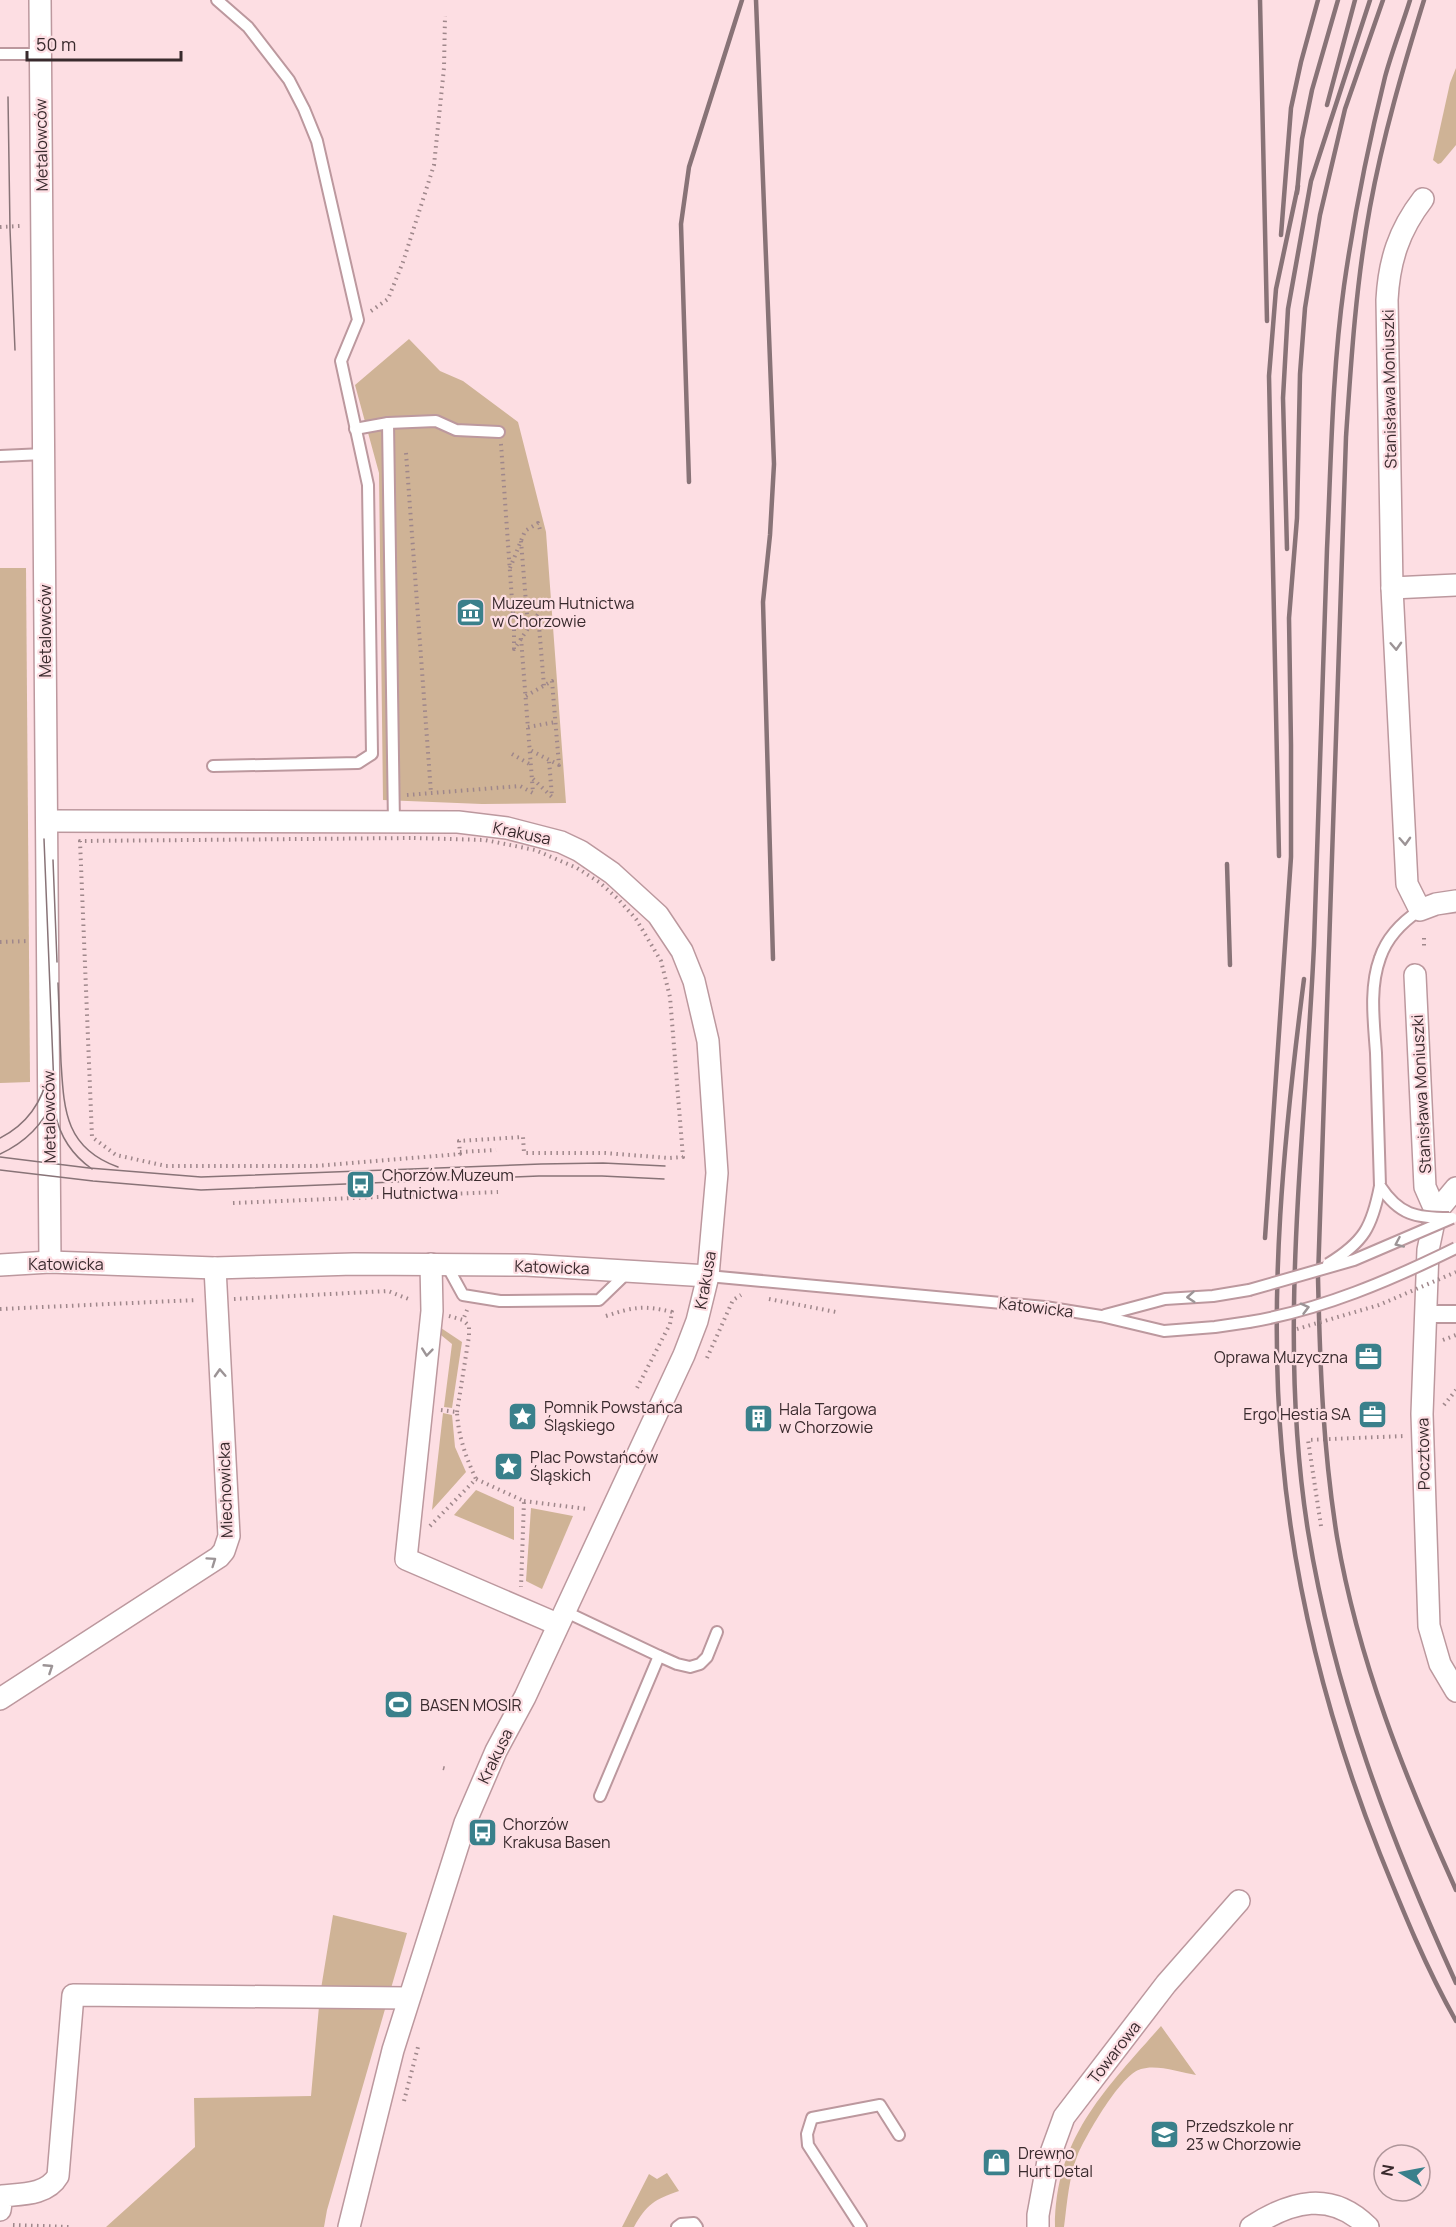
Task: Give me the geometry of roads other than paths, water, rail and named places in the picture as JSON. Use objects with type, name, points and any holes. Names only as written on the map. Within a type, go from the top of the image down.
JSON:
[{"type":"street","name":"Metalowców","points":[[40,0],[50,1262]]},
{"type":"street","name":"Stanisława Moniuszki","points":[[1420,910],[1407,884],[1392,588],[1387,300],[1389,273],[1396,245],[1403,229],[1423,199]]},
{"type":"street","points":[[1392,588],[1456,585]]},
{"type":"street","name":"Krakusa","points":[[47,821],[394,824],[458,822],[507,828],[561,842],[580,851],[612,873],[658,915],[682,951],[697,991],[708,1041],[717,1173],[708,1276],[697,1321],[684,1355],[525,1697],[495,1751],[474,1800],[408,1998],[349,2227]]},
{"type":"street","points":[[1420,910],[1436,903],[1456,900]]},
{"type":"street","name":"Stanisława Moniuszki","points":[[1415,975],[1425,1187],[1448,1215]]},
{"type":"street","points":[[1448,1215],[1447,1197],[1456,1188]]},
{"type":"street","name":"Pocztowa","points":[[1448,1215],[1428,1250],[1422,1414],[1429,1626],[1440,1664],[1456,1691]]},
{"type":"street","name":"Katowicka","points":[[0,1265],[50,1262],[215,1268],[354,1264],[526,1265],[708,1276]]},
{"type":"street","points":[[439,1264],[406,1559],[561,1617]]},
{"type":"street","name":"Miechowicka","points":[[0,1699],[219,1557],[224,1551],[228,1536],[215,1268]]},
{"type":"street","points":[[1426,1314],[1456,1314]]},
{"type":"street","name":"Towarowa","points":[[1038,2227],[1048,2161],[1064,2117],[1166,1984],[1239,1901]]},
{"type":"street","points":[[5,2217],[2,2196],[42,2190],[50,2187],[58,2176],[73,1995],[408,1998]]},
{"type":"street","points":[[1251,2227],[1278,2212],[1309,2202],[1344,2208],[1368,2227]]},
{"type":"lane","points":[[213,766],[358,763],[372,754],[368,485],[341,361],[358,320],[317,141],[304,109],[289,80],[248,27],[217,0]]},
{"type":"lane","points":[[0,54],[40,54]]},
{"type":"lane","points":[[355,429],[388,423],[436,421],[456,430],[499,432]]},
{"type":"lane","points":[[388,423],[394,824]]},
{"type":"lane","points":[[0,456],[44,454]]},
{"type":"lane","points":[[1315,1273],[1346,1253],[1363,1236],[1375,1214],[1380,1186],[1374,1003],[1376,971],[1390,937],[1402,923],[1420,910]]},
{"type":"lane","points":[[1380,1186],[1389,1199],[1402,1210],[1421,1218],[1448,1215]]},
{"type":"lane","name":"Katowicka","points":[[1101,1316],[1165,1299],[1213,1296],[1249,1290],[1315,1273],[1394,1245],[1448,1215]]},
{"type":"lane","name":"Katowicka","points":[[708,1276],[1045,1307],[1101,1316],[1164,1331],[1249,1322],[1320,1304],[1405,1273],[1456,1248]]},
{"type":"lane","points":[[439,1264],[463,1296],[500,1301],[599,1300],[630,1270]]},
{"type":"lane","points":[[561,1617],[690,1667],[700,1664],[707,1657],[717,1632]]},
{"type":"lane","points":[[600,1796],[659,1656]]},
{"type":"lane","points":[[861,2227],[808,2145],[807,2134],[812,2118],[880,2105],[899,2135]]},
{"type":"lane","points":[[676,2227],[681,2224],[694,2223],[697,2227]]},
{"type":"tram line","points":[[8,97],[15,350]]},
{"type":"tram line","points":[[44,839],[55,1113],[68,1145],[78,1158],[92,1169]]},
{"type":"tram line","points":[[53,860],[57,962]]},
{"type":"tram line","points":[[58,983],[62,1080],[66,1111],[77,1138],[87,1149],[100,1159],[118,1167]]},
{"type":"tram line","points":[[0,1138],[18,1126],[32,1111],[42,1094],[48,1073]]},
{"type":"tram line","points":[[0,1154],[32,1132],[44,1117],[53,1100]]},
{"type":"tram line","points":[[0,1157],[89,1168],[201,1177],[541,1164],[603,1163],[665,1166]]},
{"type":"tram line","points":[[0,1170],[201,1190],[539,1176],[664,1179]]},
{"type":"railway","points":[[689,482],[681,224],[689,167],[742,0]]},
{"type":"railway","points":[[756,0],[774,464],[763,602],[773,959]]},
{"type":"railway","points":[[1260,0],[1267,321]]},
{"type":"railway","points":[[1281,235],[1291,108],[1318,0]]},
{"type":"railway","points":[[1297,193],[1302,139],[1312,90],[1338,0]]},
{"type":"railway","points":[[1327,105],[1355,0]]},
{"type":"railway","points":[[1287,549],[1283,398],[1288,309],[1311,181],[1370,0]]},
{"type":"railway","points":[[1265,1238],[1291,857],[1289,618],[1297,518],[1300,374],[1305,308],[1320,215],[1345,109],[1383,0]]},
{"type":"railway","points":[[1410,0],[1385,77],[1367,155],[1348,260],[1337,352],[1332,418],[1314,945],[1296,1238],[1295,1385],[1299,1458],[1308,1531],[1333,1648],[1349,1706],[1387,1818],[1408,1873],[1456,1983]]},
{"type":"railway","points":[[1424,0],[1394,102],[1375,181],[1361,264],[1352,351],[1346,437],[1318,1278],[1325,1440],[1332,1504],[1346,1583],[1370,1673],[1385,1717],[1401,1761],[1456,1890]]},
{"type":"railway","points":[[1279,856],[1269,376],[1276,289],[1298,186]]},
{"type":"railway","points":[[1227,864],[1230,965]]},
{"type":"railway","points":[[1304,979],[1290,1097],[1280,1215],[1277,1334],[1282,1452],[1295,1555],[1316,1657],[1345,1756],[1406,1918],[1456,2021]]},
{"type":"place","name":"Muzeum Hutnictwa w Chorzowie","points":[[471,612]]},
{"type":"place","name":"Chorzów Muzeum Hutnictwa","points":[[361,1184]]},
{"type":"place","name":"Oprawa Muzyczna","points":[[1369,1357]]},
{"type":"place","name":"Ergo Hestia SA","points":[[1372,1414]]},
{"type":"place","name":"Pomnik Powstańca Śląskiego","points":[[523,1416]]},
{"type":"place","name":"Hala Targowa w Chorzowie","points":[[758,1418]]},
{"type":"place","name":"Plac Powstańców Śląskich","points":[[509,1466]]},
{"type":"place","name":"BASEN MOSIR","points":[[399,1705]]},
{"type":"place","name":"Chorzów Krakusa Basen","points":[[482,1833]]},
{"type":"place","name":"Przedszkole nr 23 w Chorzowie","points":[[1165,2135]]},
{"type":"place","name":"Drewno Hurt Detal","points":[[997,2162]]}]
